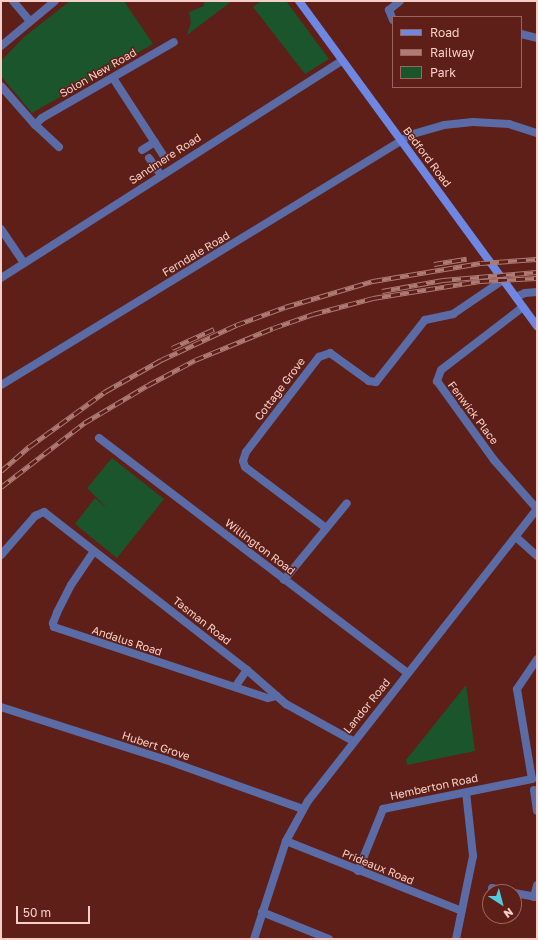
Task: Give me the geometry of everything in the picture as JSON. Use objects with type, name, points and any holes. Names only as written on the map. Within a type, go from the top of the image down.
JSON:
[{"type":"main road","name":"Bedford Road","points":[[300,2],[537,326]]},
{"type":"street","points":[[13,1],[30,21]]},
{"type":"street","points":[[1,46],[55,1]]},
{"type":"street","points":[[392,17],[390,10],[400,1]]},
{"type":"street","points":[[522,34],[537,38]]},
{"type":"street","name":"Solon New Road","points":[[34,125],[42,118],[174,42]]},
{"type":"street","name":"Sandmere Road","points":[[1,278],[342,60]]},
{"type":"street","points":[[113,78],[165,158]]},
{"type":"street","points":[[1,86],[34,125],[59,147]]},
{"type":"street","name":"Ferndale Road","points":[[1,386],[402,141],[430,128],[473,122],[509,124],[537,133]]},
{"type":"street","points":[[142,150],[155,142]]},
{"type":"street","points":[[149,158],[161,175]]},
{"type":"street","points":[[1,229],[24,263]]},
{"type":"street","name":"Cottage Grove","points":[[326,528],[246,467],[243,461],[246,452],[319,356],[330,353],[369,381],[376,382],[425,320],[453,314],[503,280]]},
{"type":"street","points":[[516,297],[525,293],[537,292]]},
{"type":"street","name":"Fenwick Place","points":[[523,307],[441,370],[437,381],[494,460],[537,509]]},
{"type":"street","name":"Willington Road","points":[[99,438],[407,673]]},
{"type":"street","points":[[284,580],[347,502]]},
{"type":"street","name":"Landor Road","points":[[254,939],[286,841],[303,809],[353,741],[537,509]]},
{"type":"street","name":"Tasman Road","points":[[1,555],[42,512],[247,670],[277,696],[300,713],[353,741]]},
{"type":"street","points":[[516,537],[537,556]]},
{"type":"street","name":"Andalus Road","points":[[94,551],[71,585],[57,613],[53,623],[54,627],[268,698],[277,696]]},
{"type":"street","name":"Hemberton Road","points":[[358,871],[383,809],[532,779],[517,689],[537,660]]},
{"type":"street","points":[[235,687],[247,670]]},
{"type":"street","name":"Hubert Grove","points":[[1,707],[166,760],[303,809]]},
{"type":"street","points":[[534,790],[537,811]]},
{"type":"street","points":[[456,939],[473,856],[466,792]]},
{"type":"street","name":"Prideaux Road","points":[[286,841],[358,871],[462,911]]},
{"type":"street","points":[[522,894],[536,897],[537,886]]},
{"type":"street","points":[[262,912],[329,939]]},
{"type":"green space","points":[[70,1],[124,1],[153,44],[32,113],[1,76],[1,61],[24,37]]},
{"type":"green space","points":[[204,1],[232,1],[187,35],[191,22],[189,12],[204,6]]},
{"type":"green space","points":[[261,1],[286,1],[329,59],[305,74],[253,7]]},
{"type":"green space","points":[[112,458],[164,499],[117,558],[75,524],[95,498],[108,509],[87,488]]},
{"type":"green space","points":[[466,685],[475,751],[407,765],[406,760]]},
{"type":"railway","points":[[434,264],[467,259]]},
{"type":"railway","points":[[1,471],[30,446],[106,391],[161,360],[236,325],[285,307],[373,281],[481,263],[537,259]]},
{"type":"railway","points":[[382,291],[443,280],[537,272]]},
{"type":"railway","points":[[1,487],[84,423],[148,385],[195,360],[273,328],[313,314],[373,298],[480,281],[537,278]]},
{"type":"railway","points":[[172,348],[214,329]]}]
